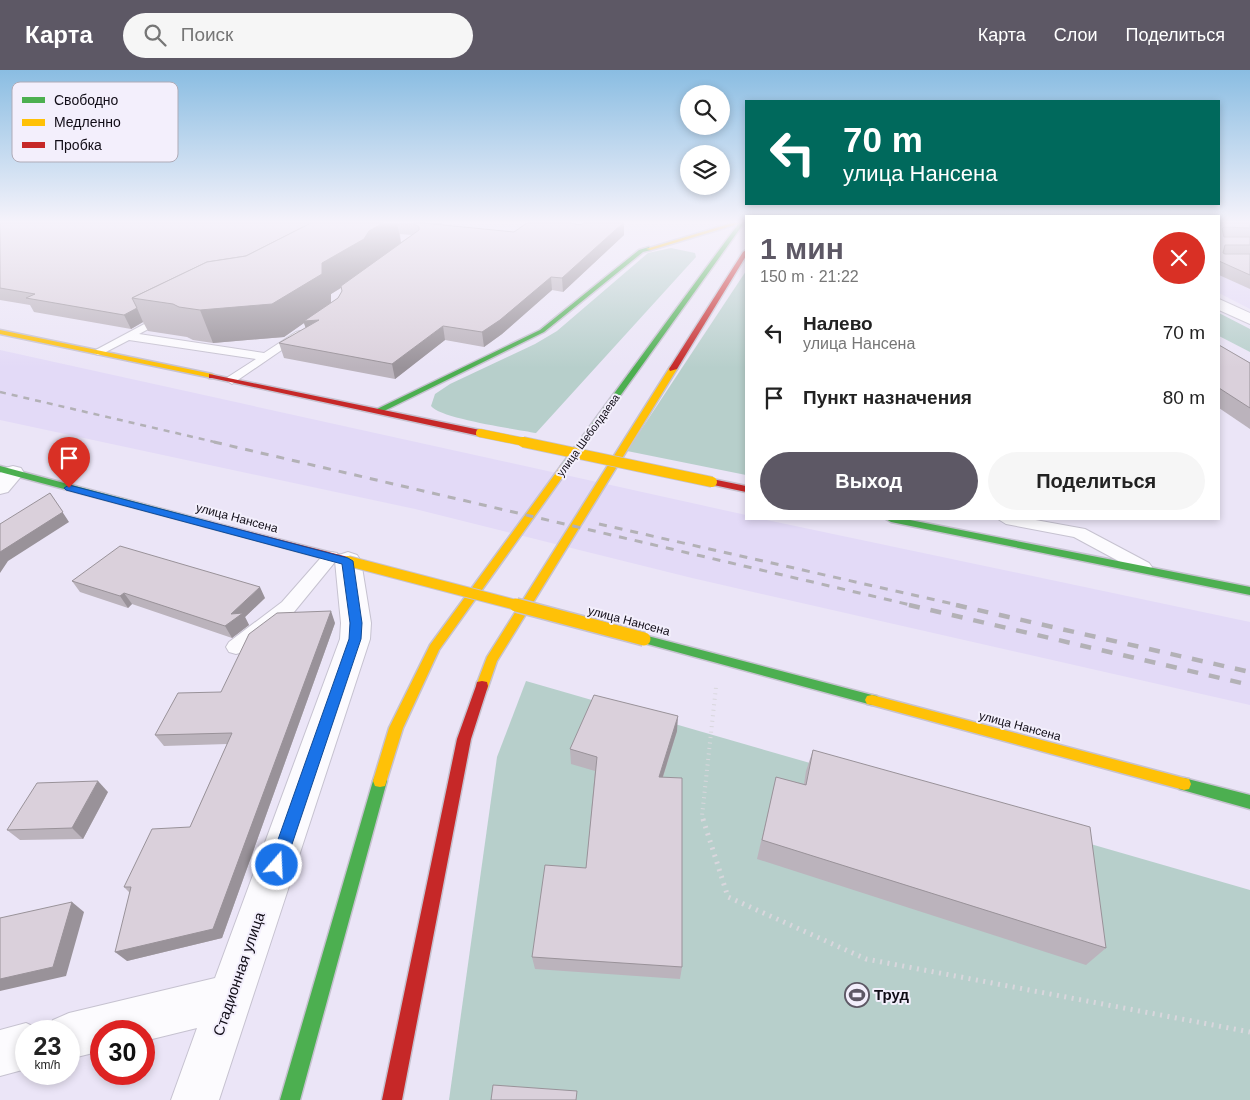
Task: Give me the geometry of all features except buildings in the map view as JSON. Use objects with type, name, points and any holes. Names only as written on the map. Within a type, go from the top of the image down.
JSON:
[{"type":"main road","points":[[379,410],[542,331],[614,271]]},
{"type":"main road","name":"улица Шеболдаева","points":[[290,1100],[362,839],[396,728],[434,648],[702,271]]},
{"type":"main road","points":[[392,1100],[464,739],[491,660],[738,271]]},
{"type":"main road","points":[[0,332],[379,410],[745,489]]},
{"type":"main road","name":"улица Нансена","points":[[4,476],[339,559],[1250,802]]},
{"type":"main road","points":[[897,520],[1250,590]]},
{"type":"street","points":[[1220,304],[1249,318]]},
{"type":"street","name":"Стадионная улица","points":[[195,1100],[355,639],[356,623],[339,559]]},
{"type":"street","points":[[80,1033],[231,997]]},
{"type":"street","points":[[0,1053],[15,1049]]},
{"type":"lane","points":[[98,352],[175,310]]},
{"type":"lane","points":[[232,380],[312,325]]},
{"type":"lane","points":[[127,336],[266,357]]},
{"type":"lane","points":[[1011,520],[1079,533],[1150,570]]},
{"type":"lane","points":[[236,647],[288,607],[339,559]]},
{"type":"path","points":[[719,659],[702,816],[728,896],[866,959],[1250,1032]]},
{"type":"shaded area","points":[[1220,271],[1250,271],[1250,309],[1220,294]]},
{"type":"shaded area","points":[[0,350],[745,515],[745,520],[767,520],[1250,622],[1250,705],[692,578],[415,509],[0,420]]},
{"type":"green space","points":[[627,271],[683,271],[536,433],[463,419],[438,411],[431,406],[435,394],[450,384],[535,344],[557,331]]},
{"type":"green space","points":[[745,273],[745,475],[627,451]]},
{"type":"green space","points":[[1220,314],[1250,329],[1250,352],[1220,337]]},
{"type":"green space","name":"Труд","points":[[526,681],[1250,890],[1250,1100],[449,1100],[497,757]]},
{"type":"railway","points":[[0,392],[219,443]]},
{"type":"railway","points":[[214,442],[915,606]]},
{"type":"railway","points":[[599,524],[962,606]]},
{"type":"railway","points":[[909,605],[1250,685]]},
{"type":"railway","points":[[956,605],[1250,672]]},
{"type":"traffic: fast","points":[[379,410],[542,331],[616,271]]},
{"type":"traffic: fast","points":[[564,468],[707,271]]},
{"type":"traffic: fast","points":[[0,469],[207,524]]},
{"type":"traffic: fast","points":[[896,520],[1250,591]]},
{"type":"traffic: fast","points":[[644,639],[872,700]]},
{"type":"traffic: fast","points":[[290,1100],[380,781]]},
{"type":"traffic: fast","points":[[1184,784],[1250,802]]},
{"type":"traffic: slow","points":[[0,332],[212,376]]},
{"type":"traffic: slow","points":[[482,686],[491,660],[673,369]]},
{"type":"traffic: slow","points":[[480,433],[712,482]]},
{"type":"traffic: slow","points":[[380,781],[396,728],[434,648],[564,468]]},
{"type":"traffic: slow","points":[[348,561],[644,639]]},
{"type":"traffic: slow","points":[[872,700],[1184,784]]},
{"type":"traffic: jam","points":[[673,369],[734,271]]},
{"type":"traffic: jam","points":[[212,376],[480,433]]},
{"type":"traffic: jam","points":[[712,482],[745,489]]},
{"type":"traffic: jam","points":[[207,524],[348,561]]},
{"type":"traffic: jam","points":[[392,1100],[464,739],[482,686]]},
{"type":"place","name":"Труд","points":[[857,995]]},
{"type":"route","points":[[69,488],[348,561],[356,623],[355,639],[277,865]]}]
